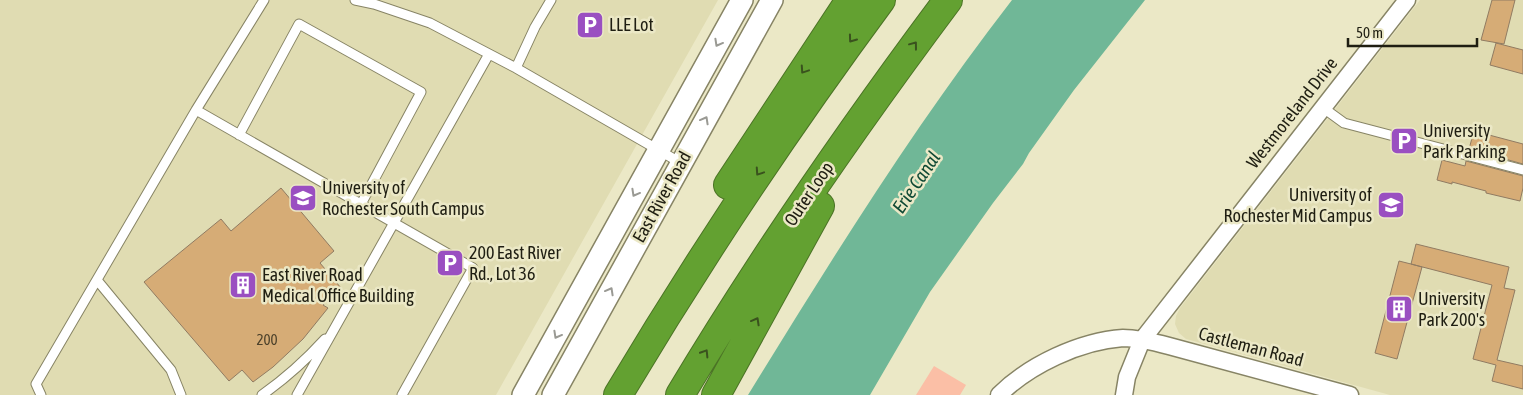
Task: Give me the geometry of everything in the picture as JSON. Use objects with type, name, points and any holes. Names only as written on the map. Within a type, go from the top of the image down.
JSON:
[{"type":"highway","points":[[606,395],[661,292],[693,238],[850,0]]},
{"type":"highway","points":[[618,395],[696,268],[749,188],[811,96],[881,0]]},
{"type":"highway","name":"Outer Loop","points":[[680,395],[772,248],[894,72],[948,0]]},
{"type":"highway","points":[[716,395],[894,72]]},
{"type":"street","name":"East River Road","points":[[523,395],[742,0]]},
{"type":"street","name":"East River Road","points":[[553,395],[772,0]]},
{"type":"street","name":"Westmoreland Drive","points":[[1124,395],[1127,377],[1142,340],[1407,0]]},
{"type":"street","points":[[998,395],[1024,373],[1064,353],[1096,343],[1123,338],[1142,340]]},
{"type":"street","name":"Castleman Road","points":[[1142,340],[1346,394]]},
{"type":"lane","points":[[41,395],[36,384],[196,110],[264,0]]},
{"type":"lane","points":[[355,0],[374,4],[430,23],[516,68],[682,163]]},
{"type":"lane","points":[[516,68],[551,0]]},
{"type":"lane","points":[[239,135],[299,24],[421,92],[361,204]]},
{"type":"lane","points":[[297,395],[489,54]]},
{"type":"lane","points":[[1322,107],[1344,123],[1523,170]]},
{"type":"lane","points":[[196,110],[473,268],[402,395]]},
{"type":"lane","points":[[97,280],[171,370],[181,395]]},
{"type":"lane","points":[[262,395],[305,361],[338,323]]},
{"type":"shaded area","name":"University of Rochester South Campus","points":[[0,0],[718,0],[496,395],[0,395]]},
{"type":"shaded area","name":"University of Rochester Mid Campus","points":[[1420,0],[1523,0],[1523,395],[1390,395],[1186,339],[1179,333],[1175,324],[1180,308]]},
{"type":"shaded area","points":[[934,366],[966,385],[960,395],[916,395]]},
{"type":"water","name":"Erie Canal","points":[[1012,0],[1145,0],[1074,90],[930,292],[870,395],[748,395],[842,244],[908,144],[976,47]]},
{"type":"building","points":[[1492,0],[1515,0],[1504,44],[1481,40]]},
{"type":"building","points":[[1496,43],[1523,50],[1523,74],[1490,65]]},
{"type":"building","points":[[1474,131],[1523,144],[1523,164],[1469,149]]},
{"type":"building","points":[[1442,160],[1465,166],[1466,161],[1523,176],[1520,201],[1452,182],[1452,184],[1437,180]]},
{"type":"building","name":"East River Road Medical Office Building","points":[[281,188],[334,251],[320,263],[341,288],[323,305],[328,308],[303,339],[273,367],[253,382],[242,370],[229,381],[144,282],[221,219],[231,231]]},
{"type":"building","points":[[1416,244],[1509,267],[1504,288],[1515,290],[1497,360],[1523,366],[1523,389],[1492,381],[1496,365],[1473,359],[1492,285],[1411,264]]},
{"type":"building","name":"University Park 200's","points":[[1399,261],[1422,267],[1397,359],[1375,353]]},
{"type":"place","name":"LLE Lot","points":[[590,25]]},
{"type":"place","name":"University Park Parking","points":[[1404,141]]},
{"type":"place","name":"University of Rochester South Campus","points":[[303,198]]},
{"type":"place","name":"University of Rochester Mid Campus","points":[[1391,205]]},
{"type":"place","name":"200 East River Rd., Lot 36","points":[[450,263]]},
{"type":"place","name":"East River Road Medical Office Building","points":[[243,285]]},
{"type":"place","name":"University Park 200's","points":[[1399,309]]}]
